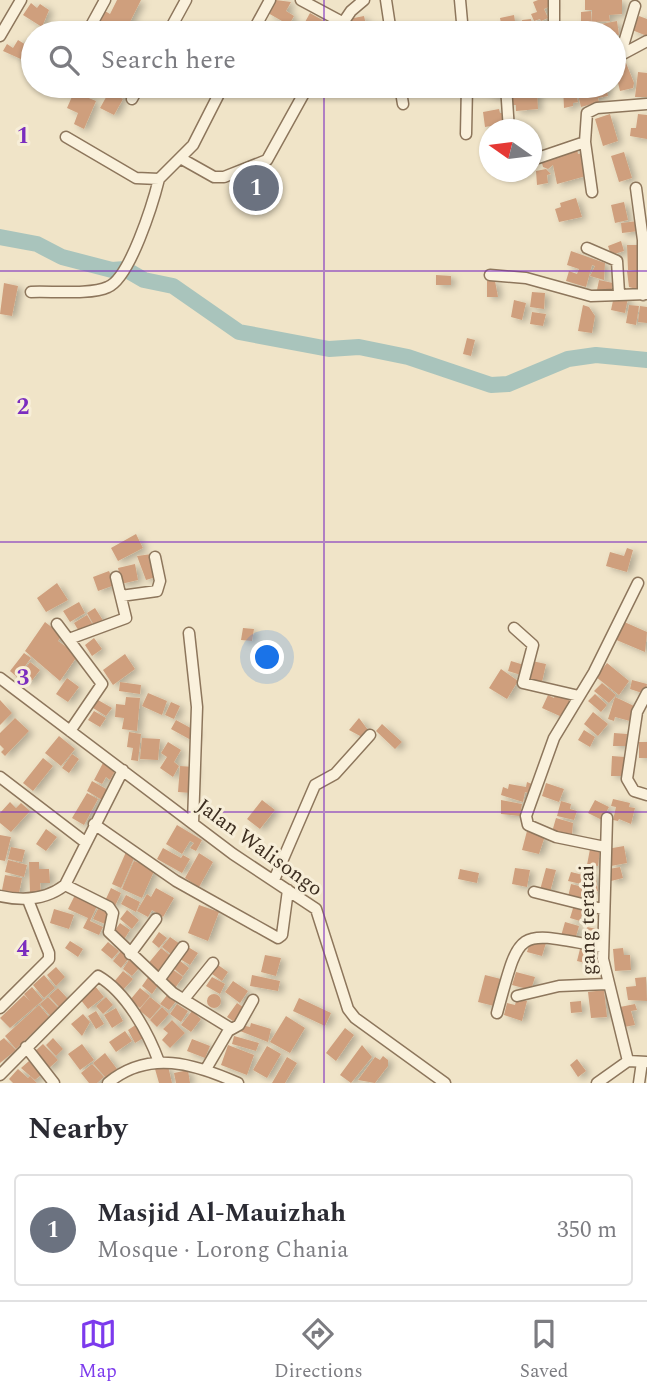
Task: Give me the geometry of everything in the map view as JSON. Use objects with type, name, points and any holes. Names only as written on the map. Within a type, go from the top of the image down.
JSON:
[{"type":"street","points":[[0,36],[21,0]]},
{"type":"street","points":[[94,21],[105,0]]},
{"type":"street","points":[[175,21],[186,0]]},
{"type":"street","points":[[259,21],[270,0]]},
{"type":"street","points":[[301,0],[340,21]]},
{"type":"street","points":[[343,21],[364,0]]},
{"type":"street","points":[[386,0],[389,21]]},
{"type":"street","points":[[460,0],[462,21]]},
{"type":"street","points":[[554,0],[554,21]]},
{"type":"street","points":[[626,32],[635,6]]},
{"type":"street","points":[[626,52],[647,41]]},
{"type":"street","points":[[31,292],[101,289],[116,282],[147,225],[159,179],[193,145],[217,98]]},
{"type":"street","points":[[181,159],[214,177],[224,177],[267,160],[301,98]]},
{"type":"street","points":[[402,98],[403,104]]},
{"type":"street","points":[[466,134],[467,98]]},
{"type":"street","points":[[507,98],[508,119]]},
{"type":"street","points":[[592,192],[584,142],[585,118],[589,110],[647,104]]},
{"type":"street","points":[[66,137],[136,178],[159,179]]},
{"type":"street","points":[[542,156],[584,142]]},
{"type":"street","points":[[490,275],[526,278],[591,296],[619,293],[645,295],[643,240],[636,188]]},
{"type":"street","points":[[587,248],[617,261],[619,293]]},
{"type":"street","points":[[121,596],[158,591],[160,581],[155,556]]},
{"type":"street","points":[[69,639],[126,619],[116,577]]},
{"type":"street","points":[[605,847],[556,837],[534,829],[526,821],[554,738],[638,583]]},
{"type":"street","points":[[57,624],[102,684],[70,731]]},
{"type":"street","points":[[514,628],[533,645],[523,683],[579,696]]},
{"type":"street","points":[[189,632],[197,707],[193,823]]},
{"type":"street","name":"Jalan Walisongo","points":[[0,678],[193,823],[318,912],[348,1009],[445,1083]]},
{"type":"street","points":[[647,693],[638,712],[627,779],[634,791],[647,795]]},
{"type":"street","points":[[274,880],[315,785],[335,774],[370,735]]},
{"type":"street","points":[[0,896],[28,900],[51,894],[65,885],[122,770]]},
{"type":"street","points":[[0,778],[85,842]]},
{"type":"street","name":"gang teratai","points":[[607,818],[602,947],[607,984],[628,1061]]},
{"type":"street","points":[[94,824],[180,884],[278,938],[282,935],[288,890]]},
{"type":"street","points":[[65,885],[111,909],[109,932],[130,954],[159,980],[230,1030]]},
{"type":"street","points":[[534,892],[602,909]]},
{"type":"street","points":[[0,1008],[45,966],[49,957],[28,900]]},
{"type":"street","points":[[130,954],[156,919]]},
{"type":"street","points":[[496,1013],[511,960],[528,938],[539,936],[602,947]]},
{"type":"street","points":[[159,980],[183,947]]},
{"type":"street","points":[[184,999],[213,962]]},
{"type":"street","points":[[0,1074],[99,976],[114,989],[146,1032],[159,1062]]},
{"type":"street","points":[[517,996],[559,986],[607,984]]},
{"type":"street","points":[[206,1069],[230,1030],[239,1025],[253,1000]]},
{"type":"street","points":[[26,1047],[54,1083]]},
{"type":"street","points":[[108,1083],[128,1071],[159,1062],[176,1061],[206,1069],[238,1083]]},
{"type":"street","points":[[597,1083],[628,1061],[644,1062],[639,1083]]},
{"type":"building","points":[[117,0],[141,0],[130,21],[100,21],[105,11],[110,14]]},
{"type":"building","points":[[276,0],[291,2],[286,11],[294,16],[291,21],[282,21],[268,13]]},
{"type":"building","points":[[551,0],[553,5],[544,9],[548,18],[534,21],[531,14],[537,12],[533,2]]},
{"type":"building","points":[[585,0],[622,0],[622,14],[609,15],[610,21],[592,21],[592,10],[585,10]]},
{"type":"building","points":[[31,3],[37,8],[40,4],[49,10],[44,21],[32,21],[23,15]]},
{"type":"building","points":[[591,11],[592,21],[581,21],[581,12]]},
{"type":"building","points":[[310,13],[324,21],[306,21]]},
{"type":"building","points":[[514,15],[515,21],[501,21],[500,18]]},
{"type":"building","points":[[364,16],[365,21],[349,21]]},
{"type":"building","points":[[639,16],[647,19],[647,36],[632,30]]},
{"type":"building","points":[[18,40],[21,42],[21,59],[3,51],[7,44],[13,48]]},
{"type":"building","points":[[626,63],[634,83],[633,88],[626,90]]},
{"type":"building","points":[[638,72],[647,73],[647,97],[635,97]]},
{"type":"building","points":[[71,98],[96,101],[84,129],[74,124],[78,113],[67,108]]},
{"type":"building","points":[[106,98],[123,99],[114,115],[100,108]]},
{"type":"building","points":[[511,98],[537,98],[538,109],[516,111],[516,105],[511,105]]},
{"type":"building","points":[[564,98],[577,98],[578,102],[573,103],[573,106],[564,108]]},
{"type":"building","points":[[579,98],[598,98],[599,102],[581,107]]},
{"type":"building","points":[[499,109],[500,113],[504,113],[503,119],[484,119],[483,112]]},
{"type":"building","points":[[610,114],[618,141],[603,146],[595,119]]},
{"type":"building","points":[[638,114],[647,115],[647,139],[630,136],[631,128],[636,128]]},
{"type":"building","points":[[577,149],[578,154],[582,153],[586,176],[557,184],[553,165],[548,169],[543,167],[542,159]]},
{"type":"building","points":[[624,152],[632,178],[619,182],[611,156]]},
{"type":"building","points":[[253,168],[276,183],[259,209],[250,204],[248,207],[235,194]]},
{"type":"building","points":[[546,169],[551,174],[547,175],[548,183],[537,185],[537,182],[542,182],[542,170]]},
{"type":"building","points":[[576,198],[582,217],[559,222],[555,209],[561,207],[560,203]]},
{"type":"building","points":[[624,202],[628,220],[615,223],[611,205]]},
{"type":"building","points":[[638,221],[639,231],[622,233],[621,223]]},
{"type":"building","points":[[621,241],[624,251],[611,255],[608,246]]},
{"type":"building","points":[[627,245],[640,245],[641,270],[628,270]]},
{"type":"building","points":[[571,251],[605,263],[604,280],[590,276],[595,266],[592,265],[586,287],[566,281],[569,271],[577,274],[579,269],[567,265]]},
{"type":"building","points":[[627,271],[639,271],[640,290],[629,287]]},
{"type":"building","points":[[436,275],[451,276],[451,285],[436,285]]},
{"type":"building","points":[[599,280],[613,283],[611,292],[597,290]]},
{"type":"building","points":[[487,281],[495,281],[498,297],[487,297]]},
{"type":"building","points":[[4,283],[18,286],[12,316],[0,314]]},
{"type":"building","points":[[532,292],[545,293],[544,309],[530,307]]},
{"type":"building","points":[[614,296],[628,298],[625,313],[611,310]]},
{"type":"building","points":[[514,300],[526,303],[522,320],[511,317]]},
{"type":"building","points":[[583,305],[589,307],[595,316],[592,333],[578,331]]},
{"type":"building","points":[[629,305],[639,306],[636,325],[626,323]]},
{"type":"building","points":[[640,306],[647,307],[647,323],[638,322]]},
{"type":"building","points":[[532,312],[546,314],[543,326],[530,324]]},
{"type":"building","points":[[467,338],[475,340],[471,356],[463,354]]},
{"type":"building","points":[[136,534],[143,548],[118,561],[111,548]]},
{"type":"building","points":[[627,548],[633,550],[627,572],[606,566],[610,552],[624,556]]},
{"type":"building","points":[[152,554],[156,577],[146,580],[137,556]]},
{"type":"building","points":[[135,564],[138,580],[121,584],[118,568]]},
{"type":"building","points":[[109,571],[115,585],[98,591],[93,577]]},
{"type":"building","points":[[57,583],[68,600],[46,612],[37,598]]},
{"type":"building","points":[[79,602],[85,613],[70,622],[63,611]]},
{"type":"building","points":[[95,608],[104,622],[95,627],[87,613]]},
{"type":"building","points":[[87,615],[93,625],[80,633],[74,623]]},
{"type":"building","points":[[622,621],[647,632],[645,652],[614,639]]},
{"type":"building","points":[[45,622],[62,635],[58,641],[78,655],[60,681],[25,651]]},
{"type":"building","points":[[243,628],[254,629],[252,641],[241,640]]},
{"type":"building","points":[[94,638],[102,649],[92,656],[85,645]]},
{"type":"building","points":[[24,653],[31,658],[17,677],[10,671]]},
{"type":"building","points":[[125,654],[135,669],[113,685],[103,670]]},
{"type":"building","points":[[511,661],[524,665],[521,675],[508,671]]},
{"type":"building","points":[[532,661],[546,664],[542,682],[527,678]]},
{"type":"building","points":[[30,662],[40,670],[30,683],[20,676]]},
{"type":"building","points":[[607,663],[629,681],[619,695],[596,677]]},
{"type":"building","points":[[501,669],[518,681],[507,699],[489,688]]},
{"type":"building","points":[[67,678],[79,687],[68,702],[56,694]]},
{"type":"building","points":[[632,680],[647,684],[645,694],[630,689]]},
{"type":"building","points":[[120,682],[141,685],[140,694],[119,691]]},
{"type":"building","points":[[602,683],[616,695],[609,703],[594,691]]},
{"type":"building","points":[[556,692],[570,698],[566,714],[562,717],[542,708],[548,695],[554,698]]},
{"type":"building","points":[[148,693],[167,701],[162,715],[142,706]]},
{"type":"building","points":[[595,694],[607,705],[601,712],[588,701]]},
{"type":"building","points":[[126,697],[140,698],[137,731],[122,729],[124,718],[115,717],[116,704],[125,705]]},
{"type":"building","points":[[615,697],[634,706],[630,721],[615,717],[614,721],[608,719]]},
{"type":"building","points":[[0,700],[12,713],[0,725]]},
{"type":"building","points":[[98,700],[112,708],[106,716],[93,708]]},
{"type":"building","points":[[171,702],[180,706],[174,719],[165,715]]},
{"type":"building","points":[[94,711],[106,718],[100,727],[88,720]]},
{"type":"building","points":[[593,712],[608,724],[598,736],[584,724]]},
{"type":"building","points":[[15,718],[29,731],[5,756],[1,752],[4,749],[0,745],[0,733]]},
{"type":"building","points":[[359,718],[368,730],[362,737],[349,730]]},
{"type":"building","points":[[176,720],[196,731],[191,740],[171,729]]},
{"type":"building","points":[[382,724],[402,742],[395,749],[376,731]]},
{"type":"building","points":[[584,730],[595,737],[590,747],[578,740]]},
{"type":"building","points":[[129,732],[141,734],[138,761],[131,760],[133,748],[127,747]]},
{"type":"building","points":[[614,733],[627,734],[626,746],[613,746]]},
{"type":"building","points":[[59,736],[75,749],[61,766],[45,753]]},
{"type":"building","points":[[142,738],[160,739],[158,760],[140,759]]},
{"type":"building","points":[[168,742],[181,750],[174,762],[179,766],[173,777],[160,768],[167,757],[161,753]]},
{"type":"building","points":[[639,742],[647,742],[647,758],[639,758]]},
{"type":"building","points":[[72,754],[79,759],[69,773],[62,768]]},
{"type":"building","points":[[612,756],[625,757],[624,776],[611,776]]},
{"type":"building","points":[[43,758],[53,766],[33,791],[23,783]]},
{"type":"building","points":[[103,763],[115,771],[110,780],[106,777],[102,784],[94,780]]},
{"type":"building","points":[[180,766],[194,767],[191,793],[178,792]]},
{"type":"building","points":[[92,781],[108,790],[102,800],[87,791]]},
{"type":"building","points":[[527,782],[534,785],[532,794],[525,792],[523,802],[501,795],[503,787],[508,789],[509,784],[526,787]]},
{"type":"building","points":[[546,783],[564,789],[559,802],[542,796]]},
{"type":"building","points":[[87,793],[98,799],[84,825],[72,818]]},
{"type":"building","points":[[613,799],[630,803],[629,807],[635,808],[631,824],[619,819],[613,820],[616,807],[611,806]]},
{"type":"building","points":[[262,800],[275,810],[260,829],[247,819]]},
{"type":"building","points":[[501,800],[522,804],[520,816],[501,814]]},
{"type":"building","points":[[595,800],[609,807],[602,820],[588,813]]},
{"type":"building","points":[[561,801],[571,804],[570,809],[577,811],[574,820],[557,816]]},
{"type":"building","points":[[10,802],[16,808],[21,803],[30,811],[11,832],[0,823],[0,813]]},
{"type":"building","points":[[556,818],[573,823],[572,834],[552,832]]},
{"type":"building","points":[[177,825],[202,840],[196,851],[190,848],[194,843],[190,841],[182,854],[166,844]]},
{"type":"building","points":[[46,829],[57,837],[46,851],[36,844]]},
{"type":"building","points":[[527,831],[545,836],[539,854],[522,850]]},
{"type":"building","points":[[0,835],[11,837],[5,861],[0,860]]},
{"type":"building","points":[[624,846],[627,863],[611,866],[607,849]]},
{"type":"building","points":[[11,847],[25,850],[22,862],[8,859]]},
{"type":"building","points":[[163,848],[181,858],[183,855],[190,859],[182,873],[157,859]]},
{"type":"building","points":[[590,849],[600,850],[598,866],[587,865]]},
{"type":"building","points":[[126,852],[135,856],[121,888],[112,884]]},
{"type":"building","points":[[199,853],[213,862],[199,887],[185,878]]},
{"type":"building","points":[[8,860],[27,865],[24,877],[5,872]]},
{"type":"building","points":[[134,861],[155,869],[142,898],[122,889]]},
{"type":"building","points":[[29,862],[39,862],[39,869],[49,869],[50,883],[40,883],[41,895],[30,895]]},
{"type":"building","points":[[620,867],[623,878],[611,881],[609,869]]},
{"type":"building","points":[[515,868],[530,870],[527,887],[512,884]]},
{"type":"building","points":[[546,868],[556,870],[550,892],[540,890]]},
{"type":"building","points":[[460,869],[479,873],[477,883],[458,879]]},
{"type":"building","points":[[571,872],[583,875],[581,884],[568,881]]},
{"type":"building","points":[[595,873],[598,891],[589,892],[586,874]]},
{"type":"building","points":[[5,875],[22,878],[18,898],[1,895]]},
{"type":"building","points":[[571,884],[583,887],[580,900],[568,897]]},
{"type":"building","points":[[111,888],[121,893],[115,906],[105,901]]},
{"type":"building","points":[[156,888],[174,898],[163,917],[152,910],[148,917],[137,911],[147,894],[151,897]]},
{"type":"building","points":[[75,895],[97,906],[90,921],[103,927],[99,935],[83,928],[88,918],[68,909]]},
{"type":"building","points":[[126,895],[140,902],[136,912],[121,904]]},
{"type":"building","points":[[199,905],[219,912],[208,941],[188,933]]},
{"type":"building","points":[[574,905],[584,907],[580,921],[570,918]]},
{"type":"building","points":[[54,909],[74,915],[69,929],[50,923]]},
{"type":"building","points":[[98,909],[110,914],[105,924],[93,919]]},
{"type":"building","points":[[127,910],[139,920],[132,929],[120,919]]},
{"type":"building","points":[[565,922],[579,926],[575,940],[561,936]]},
{"type":"building","points":[[120,923],[130,930],[123,941],[113,933]]},
{"type":"building","points":[[587,927],[597,929],[594,943],[583,940]]},
{"type":"building","points":[[159,932],[167,938],[159,948],[152,942]]},
{"type":"building","points":[[170,937],[180,944],[172,955],[162,947]]},
{"type":"building","points":[[531,939],[546,943],[542,956],[527,952]]},
{"type":"building","points":[[70,941],[83,949],[78,957],[65,948]]},
{"type":"building","points":[[108,942],[119,951],[112,959],[101,950]]},
{"type":"building","points":[[581,945],[597,949],[593,965],[577,961]]},
{"type":"building","points":[[188,947],[198,953],[190,965],[180,959]]},
{"type":"building","points":[[161,948],[172,957],[159,974],[147,965]]},
{"type":"building","points":[[623,948],[624,955],[630,955],[631,970],[615,971],[613,949]]},
{"type":"building","points":[[121,951],[129,958],[121,968],[113,961]]},
{"type":"building","points":[[265,955],[281,958],[276,976],[261,972]]},
{"type":"building","points":[[129,960],[139,968],[132,976],[123,969]]},
{"type":"building","points":[[179,960],[189,968],[183,976],[173,968]]},
{"type":"building","points":[[218,965],[228,972],[222,981],[212,974]]},
{"type":"building","points":[[56,967],[65,977],[56,986],[47,975]]},
{"type":"building","points":[[172,969],[183,977],[175,988],[164,980]]},
{"type":"building","points":[[123,971],[133,979],[122,991],[113,983]]},
{"type":"building","points":[[516,972],[535,977],[531,990],[512,985]]},
{"type":"building","points":[[44,975],[55,988],[44,998],[33,985]]},
{"type":"building","points":[[252,975],[280,981],[278,991],[250,986]]},
{"type":"building","points":[[485,975],[501,979],[494,1006],[478,1002]]},
{"type":"building","points":[[149,976],[159,984],[152,994],[142,986]]},
{"type":"building","points":[[212,977],[225,984],[220,994],[206,986]]},
{"type":"building","points":[[646,977],[647,1001],[628,1000],[626,987],[636,986],[635,978]]},
{"type":"building","points":[[233,981],[248,991],[240,1003],[225,992]]},
{"type":"building","points":[[95,986],[104,997],[88,1009],[80,999]]},
{"type":"building","points":[[32,987],[43,1000],[10,1028],[0,1018],[24,995],[30,1001],[24,994]]},
{"type":"building","points":[[58,988],[68,999],[59,1007],[49,996]]},
{"type":"building","points":[[140,988],[150,996],[140,1008],[130,1000]]},
{"type":"building","points":[[604,990],[607,1017],[591,1018],[588,992]]},
{"type":"building","points":[[168,994],[177,1000],[169,1010],[160,1004]]},
{"type":"building","points":[[211,994],[217,994],[221,1001],[217,1008],[211,1008],[207,1004],[207,998]]},
{"type":"building","points":[[48,997],[61,1011],[53,1019],[40,1004]]},
{"type":"building","points":[[106,997],[113,1005],[103,1014],[96,1006]]},
{"type":"building","points":[[150,997],[161,1006],[150,1019],[139,1010]]},
{"type":"building","points":[[299,998],[331,1013],[325,1026],[293,1011]]},
{"type":"building","points":[[517,998],[527,1001],[522,1021],[504,1015],[507,1003],[515,1005]]},
{"type":"building","points":[[581,1001],[582,1012],[571,1013],[570,1002]]},
{"type":"building","points":[[237,1003],[246,1009],[236,1023],[227,1017]]},
{"type":"building","points":[[177,1004],[188,1011],[181,1022],[170,1014]]},
{"type":"building","points":[[635,1004],[637,1010],[631,1011],[635,1025],[624,1027],[620,1007]]},
{"type":"building","points":[[39,1005],[49,1017],[16,1049],[5,1036]]},
{"type":"building","points":[[162,1007],[169,1014],[157,1027],[150,1020]]},
{"type":"building","points":[[116,1008],[123,1021],[112,1028],[104,1015]]},
{"type":"building","points":[[96,1011],[104,1024],[96,1029],[88,1016]]},
{"type":"building","points":[[192,1011],[201,1019],[191,1032],[181,1025]]},
{"type":"building","points":[[83,1014],[90,1022],[82,1036],[71,1024]]},
{"type":"building","points":[[286,1016],[305,1028],[290,1053],[270,1042]]},
{"type":"building","points":[[172,1020],[185,1033],[170,1048],[162,1040],[168,1033],[163,1029]]},
{"type":"building","points":[[251,1023],[271,1029],[268,1042],[240,1031],[241,1025],[250,1027]]},
{"type":"building","points":[[137,1024],[145,1037],[135,1043],[128,1030]]},
{"type":"building","points":[[345,1028],[354,1035],[336,1061],[326,1053]]},
{"type":"building","points":[[125,1031],[132,1041],[116,1052],[109,1042]]},
{"type":"building","points":[[234,1036],[259,1043],[256,1051],[232,1044]]},
{"type":"building","points":[[4,1038],[16,1050],[0,1063],[0,1041]]},
{"type":"building","points":[[53,1038],[63,1049],[56,1056],[46,1045]]},
{"type":"building","points":[[192,1039],[210,1046],[205,1058],[187,1051]]},
{"type":"building","points":[[43,1044],[58,1060],[48,1069],[33,1053]]},
{"type":"building","points":[[82,1044],[94,1060],[80,1070],[68,1054]]},
{"type":"building","points":[[228,1045],[254,1055],[247,1075],[221,1065]]},
{"type":"building","points":[[362,1045],[372,1057],[351,1083],[340,1075]]},
{"type":"building","points":[[267,1046],[281,1054],[267,1078],[253,1070]]},
{"type":"building","points":[[105,1053],[117,1069],[106,1078],[93,1063]]},
{"type":"building","points":[[383,1056],[388,1060],[388,1066],[375,1083],[358,1080],[375,1057],[380,1060]]},
{"type":"building","points":[[287,1057],[297,1063],[285,1083],[272,1083]]},
{"type":"building","points":[[577,1059],[586,1071],[578,1077],[570,1065]]},
{"type":"building","points":[[29,1061],[41,1075],[35,1080],[21,1068]]},
{"type":"building","points":[[92,1064],[104,1077],[97,1083],[89,1083],[81,1073]]},
{"type":"building","points":[[168,1066],[172,1083],[159,1083],[155,1069]]},
{"type":"building","points":[[18,1069],[37,1083],[13,1083],[9,1079]]},
{"type":"building","points":[[188,1070],[190,1083],[176,1083],[174,1073]]},
{"type":"waterway","points":[[0,237],[37,244],[62,257],[112,270],[125,269],[144,280],[173,286],[239,332],[329,349],[359,347],[408,357],[491,385],[508,384],[568,359],[596,355],[647,360]]},
{"type":"place","name":"Masjid Al-Mauizhah","points":[[256,188]]}]
